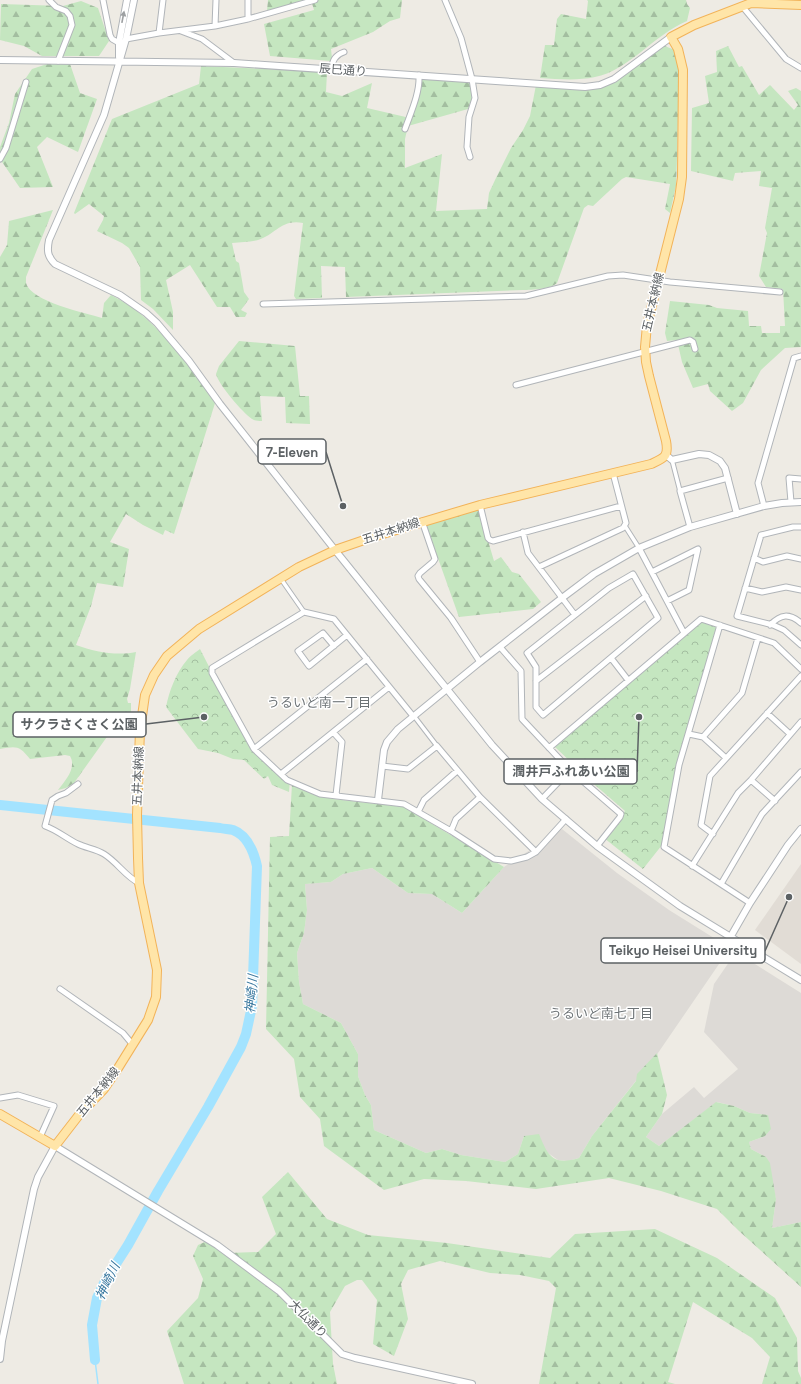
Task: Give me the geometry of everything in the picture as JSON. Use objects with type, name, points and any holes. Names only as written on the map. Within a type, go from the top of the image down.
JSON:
[{"type":"main road","points":[[671,37],[740,3],[751,4],[778,2],[801,5]]},
{"type":"main road","name":"五井本納線","points":[[54,1146],[79,1115],[104,1089],[148,1020],[154,1006],[157,989],[157,970],[139,883],[137,815],[140,719],[145,695],[158,669],[172,651],[199,629],[280,578],[335,550],[373,536],[480,504],[651,464],[669,457],[649,376],[645,351],[647,325],[659,280],[662,261],[679,199],[682,177],[683,70],[681,55],[671,37]]},
{"type":"main road","points":[[0,1114],[54,1146]]},
{"type":"street","points":[[49,0],[56,7],[66,11],[70,16],[72,25],[58,61]]},
{"type":"street","points":[[103,0],[110,36],[118,43]]},
{"type":"street","points":[[119,62],[118,43],[127,0]]},
{"type":"street","points":[[134,0],[126,39],[104,115],[49,240],[47,247],[48,254],[54,264],[120,295],[146,313],[157,324],[189,361],[220,404],[335,550],[492,744],[542,798],[597,846],[680,906],[801,980]]},
{"type":"street","points":[[159,33],[164,0]]},
{"type":"street","points":[[216,0],[216,26]]},
{"type":"street","points":[[248,0],[248,19]]},
{"type":"street","points":[[126,39],[178,30],[216,26],[248,19],[315,0]]},
{"type":"street","points":[[445,0],[461,38],[475,98],[469,116],[467,147],[470,158]]},
{"type":"street","points":[[740,3],[786,59],[801,68]]},
{"type":"street","points":[[178,30],[202,39],[234,63]]},
{"type":"street","name":"辰巳通り","points":[[0,60],[234,63],[419,75],[472,80],[593,86],[614,79],[671,37]]},
{"type":"street","points":[[331,69],[336,56],[344,52]]},
{"type":"street","points":[[405,129],[418,91],[419,75]]},
{"type":"street","points":[[0,159],[6,148],[26,82]]},
{"type":"street","points":[[263,304],[526,296],[608,276],[623,275],[780,292]]},
{"type":"street","points":[[516,385],[690,340],[693,342],[695,349]]},
{"type":"street","points":[[764,506],[758,482],[794,358],[801,356]]},
{"type":"street","points":[[690,527],[669,457],[699,454],[709,455],[720,461],[725,468],[737,514]]},
{"type":"street","points":[[613,473],[626,523],[625,526],[639,548],[684,633]]},
{"type":"street","points":[[680,491],[728,478]]},
{"type":"street","points":[[791,502],[789,478],[801,479]]},
{"type":"street","points":[[378,800],[384,750],[387,742],[398,729],[480,662],[594,574],[639,548],[690,527],[764,506],[801,502]]},
{"type":"street","points":[[480,504],[488,538],[490,540],[621,506]]},
{"type":"street","points":[[422,521],[435,559],[420,573],[418,576],[419,579],[451,618],[480,662]]},
{"type":"street","points":[[539,567],[625,526]]},
{"type":"street","points":[[801,527],[793,527],[761,535],[737,616],[784,630],[801,645]]},
{"type":"street","points":[[523,532],[528,552],[575,615]]},
{"type":"street","points":[[652,572],[698,550],[689,590],[667,601]]},
{"type":"street","points":[[754,558],[763,562],[786,556],[801,559]]},
{"type":"street","points":[[633,574],[646,596],[658,618],[543,716],[536,707],[536,667],[527,653],[609,588],[633,574]]},
{"type":"street","points":[[280,578],[304,612],[334,619],[457,771],[480,797],[536,852]]},
{"type":"street","points":[[745,588],[762,592],[786,587],[801,590]]},
{"type":"street","points":[[536,680],[646,596]]},
{"type":"street","points":[[304,612],[212,668],[212,673],[254,749],[287,780],[320,794],[404,804],[451,831],[494,859],[511,861],[527,857],[536,852],[566,819]]},
{"type":"street","points":[[770,625],[777,618],[787,616],[796,619],[801,623]]},
{"type":"street","points":[[549,748],[701,619],[774,644],[801,669]]},
{"type":"street","points":[[720,625],[680,765],[664,847],[750,904]]},
{"type":"street","points":[[334,646],[323,633],[298,651],[309,666],[334,646],[347,635]]},
{"type":"street","points":[[703,737],[742,693],[758,638]]},
{"type":"street","points":[[500,647],[521,671],[522,718],[570,770],[620,814],[620,817],[597,846]]},
{"type":"street","points":[[611,658],[628,680]]},
{"type":"street","points":[[254,749],[367,659]]},
{"type":"street","points":[[713,834],[702,826],[710,776],[801,676]]},
{"type":"street","points":[[282,774],[389,686]]},
{"type":"street","points":[[767,714],[790,734]]},
{"type":"street","points":[[692,866],[738,793],[801,722]]},
{"type":"street","points":[[333,732],[342,742],[336,795]]},
{"type":"street","points":[[689,734],[703,737],[726,758]]},
{"type":"street","points":[[382,766],[408,769],[437,746]]},
{"type":"street","points":[[542,798],[570,770]]},
{"type":"street","points":[[418,812],[424,800],[457,771]]},
{"type":"street","points":[[721,884],[762,814],[801,772]]},
{"type":"street","points":[[751,780],[775,801]]},
{"type":"street","points":[[78,784],[66,794],[58,796],[52,800],[45,826],[79,844],[103,853],[116,863],[133,880],[139,883]]},
{"type":"street","points":[[451,831],[456,819],[480,797]]},
{"type":"street","points":[[731,936],[788,845],[801,829]]},
{"type":"street","points":[[60,989],[123,1033],[132,1045]]},
{"type":"street","points":[[0,1098],[18,1095],[54,1106],[40,1137]]},
{"type":"street","points":[[0,1359],[1,1341],[34,1189],[48,1156],[54,1146]]},
{"type":"street","name":"大仏通り","points":[[54,1146],[217,1245],[279,1291],[342,1354],[472,1384]]},
{"type":"shaded area","points":[[562,829],[617,873],[669,910],[730,948],[658,1053],[592,1136],[579,1158],[568,1161],[558,1160],[524,1136],[518,1154],[505,1162],[461,1155],[442,1149],[426,1153],[374,1130],[371,1105],[365,1095],[358,1076],[358,1054],[341,1023],[303,1004],[299,982],[297,953],[304,933],[307,910],[305,884],[331,882],[343,874],[372,868],[408,893],[432,894],[462,913],[504,867]]},
{"type":"shaded area","points":[[801,864],[801,964],[755,930]]},
{"type":"shaded area","points":[[736,952],[801,993],[801,1222],[772,1228],[776,1199],[766,1157],[751,1149],[749,1142],[765,1136],[768,1115],[750,1113],[734,1106],[717,1102],[659,1146],[646,1137],[662,1114],[694,1087],[704,1098],[738,1069],[704,1032],[714,984]]},
{"type":"green space","points":[[268,0],[304,0],[267,11]]},
{"type":"green space","points":[[311,0],[402,0],[400,18],[390,21],[373,32],[331,49],[331,61],[270,56],[264,24],[314,10]]},
{"type":"green space","points":[[587,0],[686,0],[690,8],[687,21],[664,34],[619,68],[595,77],[581,79],[540,78],[545,45],[554,45],[557,19],[561,14],[586,19]]},
{"type":"green space","points":[[81,1],[98,8],[109,41],[99,56],[42,56],[24,46],[0,40],[1,4],[63,6]]},
{"type":"green space","points":[[662,45],[675,50],[679,71],[676,186],[670,213],[665,209],[670,184],[626,177],[622,179],[593,206],[588,205],[584,208],[557,283],[550,287],[531,290],[346,297],[345,267],[321,266],[322,298],[296,299],[294,296],[303,223],[295,222],[283,225],[264,238],[258,240],[232,243],[236,261],[239,263],[244,292],[249,299],[241,310],[247,313],[245,317],[236,317],[230,307],[217,307],[190,265],[166,280],[173,312],[173,330],[153,309],[141,300],[140,267],[129,248],[97,231],[104,216],[89,204],[75,214],[74,213],[112,119],[199,84],[201,66],[327,72],[326,92],[342,96],[372,83],[367,108],[410,118],[421,78],[473,81],[472,102],[470,103],[468,109],[408,126],[405,139],[405,168],[442,154],[436,211],[487,209],[489,193],[495,180],[511,148],[530,116],[536,85],[580,90],[591,89],[609,83]]},
{"type":"green space","points":[[728,46],[739,67],[742,66],[759,95],[770,85],[794,110],[798,105],[788,91],[796,88],[801,91],[801,347],[785,348],[761,370],[743,403],[732,411],[710,391],[708,384],[693,388],[682,362],[677,340],[667,341],[665,333],[670,301],[748,311],[749,326],[761,326],[762,333],[780,333],[780,326],[785,326],[783,289],[766,287],[759,276],[767,233],[765,228],[772,188],[759,186],[761,171],[735,173],[733,181],[691,171],[692,108],[709,103],[705,76],[717,72],[716,51]]},
{"type":"green space","points":[[47,64],[70,64],[80,93],[97,99],[78,152],[47,137],[37,147],[53,187],[20,188],[0,159],[0,147],[9,123],[15,94],[32,69]]},
{"type":"green space","points":[[53,210],[26,277],[26,283],[30,290],[38,296],[60,306],[102,318],[104,303],[111,295],[127,304],[156,328],[216,400],[174,534],[165,530],[163,535],[126,514],[110,542],[129,549],[123,587],[97,583],[91,606],[76,645],[106,653],[121,654],[136,652],[127,699],[128,703],[131,703],[131,732],[112,736],[109,734],[74,783],[66,788],[58,790],[71,770],[72,761],[70,756],[65,755],[30,759],[23,751],[14,747],[0,749],[0,257],[7,245],[9,221]]},
{"type":"green space","points":[[239,341],[295,346],[300,396],[309,396],[310,424],[286,423],[285,397],[260,396],[262,421],[255,421],[252,419],[231,398],[216,374],[219,366]]},
{"type":"green space","points":[[476,508],[479,510],[494,561],[501,557],[512,572],[519,574],[541,602],[533,609],[459,617],[425,522]]},
{"type":"green space","points":[[700,618],[717,624],[677,765],[662,845],[643,869],[604,838],[625,811],[555,747],[555,744]]},
{"type":"green space","points":[[200,649],[246,739],[290,780],[289,792],[272,785],[268,776],[264,779],[244,760],[233,759],[218,753],[198,749],[166,707],[176,676],[188,659]]},
{"type":"green space","points":[[292,784],[318,795],[333,799],[404,807],[504,867],[462,913],[432,894],[408,893],[372,868],[343,874],[331,882],[305,884],[307,910],[304,933],[297,953],[299,982],[303,1004],[341,1023],[358,1054],[358,1076],[365,1095],[371,1105],[374,1130],[426,1153],[442,1149],[461,1155],[505,1162],[518,1154],[524,1136],[539,1134],[545,1148],[557,1160],[563,1161],[579,1158],[592,1136],[636,1081],[637,1074],[657,1053],[667,1095],[662,1114],[646,1137],[659,1146],[716,1102],[734,1106],[750,1113],[768,1115],[771,1129],[765,1136],[749,1142],[751,1149],[766,1157],[770,1163],[776,1199],[772,1228],[801,1222],[801,1287],[717,1209],[661,1191],[609,1178],[536,1189],[466,1181],[424,1179],[384,1190],[324,1146],[320,1119],[300,1097],[294,1059],[266,1029],[270,837],[289,836]]},
{"type":"green space","points":[[288,1172],[327,1219],[368,1235],[447,1243],[550,1258],[575,1234],[655,1229],[717,1258],[775,1298],[797,1338],[798,1371],[801,1378],[801,1384],[762,1384],[770,1357],[752,1338],[693,1302],[668,1382],[675,1384],[539,1384],[556,1288],[549,1281],[520,1275],[490,1273],[440,1261],[408,1270],[401,1284],[408,1319],[394,1356],[373,1344],[377,1300],[362,1280],[357,1280],[345,1286],[330,1312],[333,1364],[337,1384],[184,1384],[167,1331],[198,1298],[203,1279],[193,1256],[198,1245],[207,1241],[228,1253],[258,1252],[276,1234],[262,1197]]},
{"type":"waterway","name":"神崎川","points":[[0,805],[233,830],[238,832],[246,840],[252,850],[257,866],[252,1006],[246,1034],[241,1047],[208,1107],[128,1245],[105,1281],[97,1298],[92,1325],[95,1360]]},
{"type":"waterway","points":[[95,1360],[98,1384]]},
{"type":"place","name":"7-Eleven","points":[[343,506]]},
{"type":"place","name":"サクラさくさく公園","points":[[204,717]]},
{"type":"place","name":"潤井戸ふれあい公園","points":[[639,717]]},
{"type":"place","name":"Teikyo Heisei University","points":[[789,897]]},
{"type":"district","name":"うるいど南一丁目","points":[[319,702]]},
{"type":"district","name":"うるいど南七丁目","points":[[601,1013]]}]
